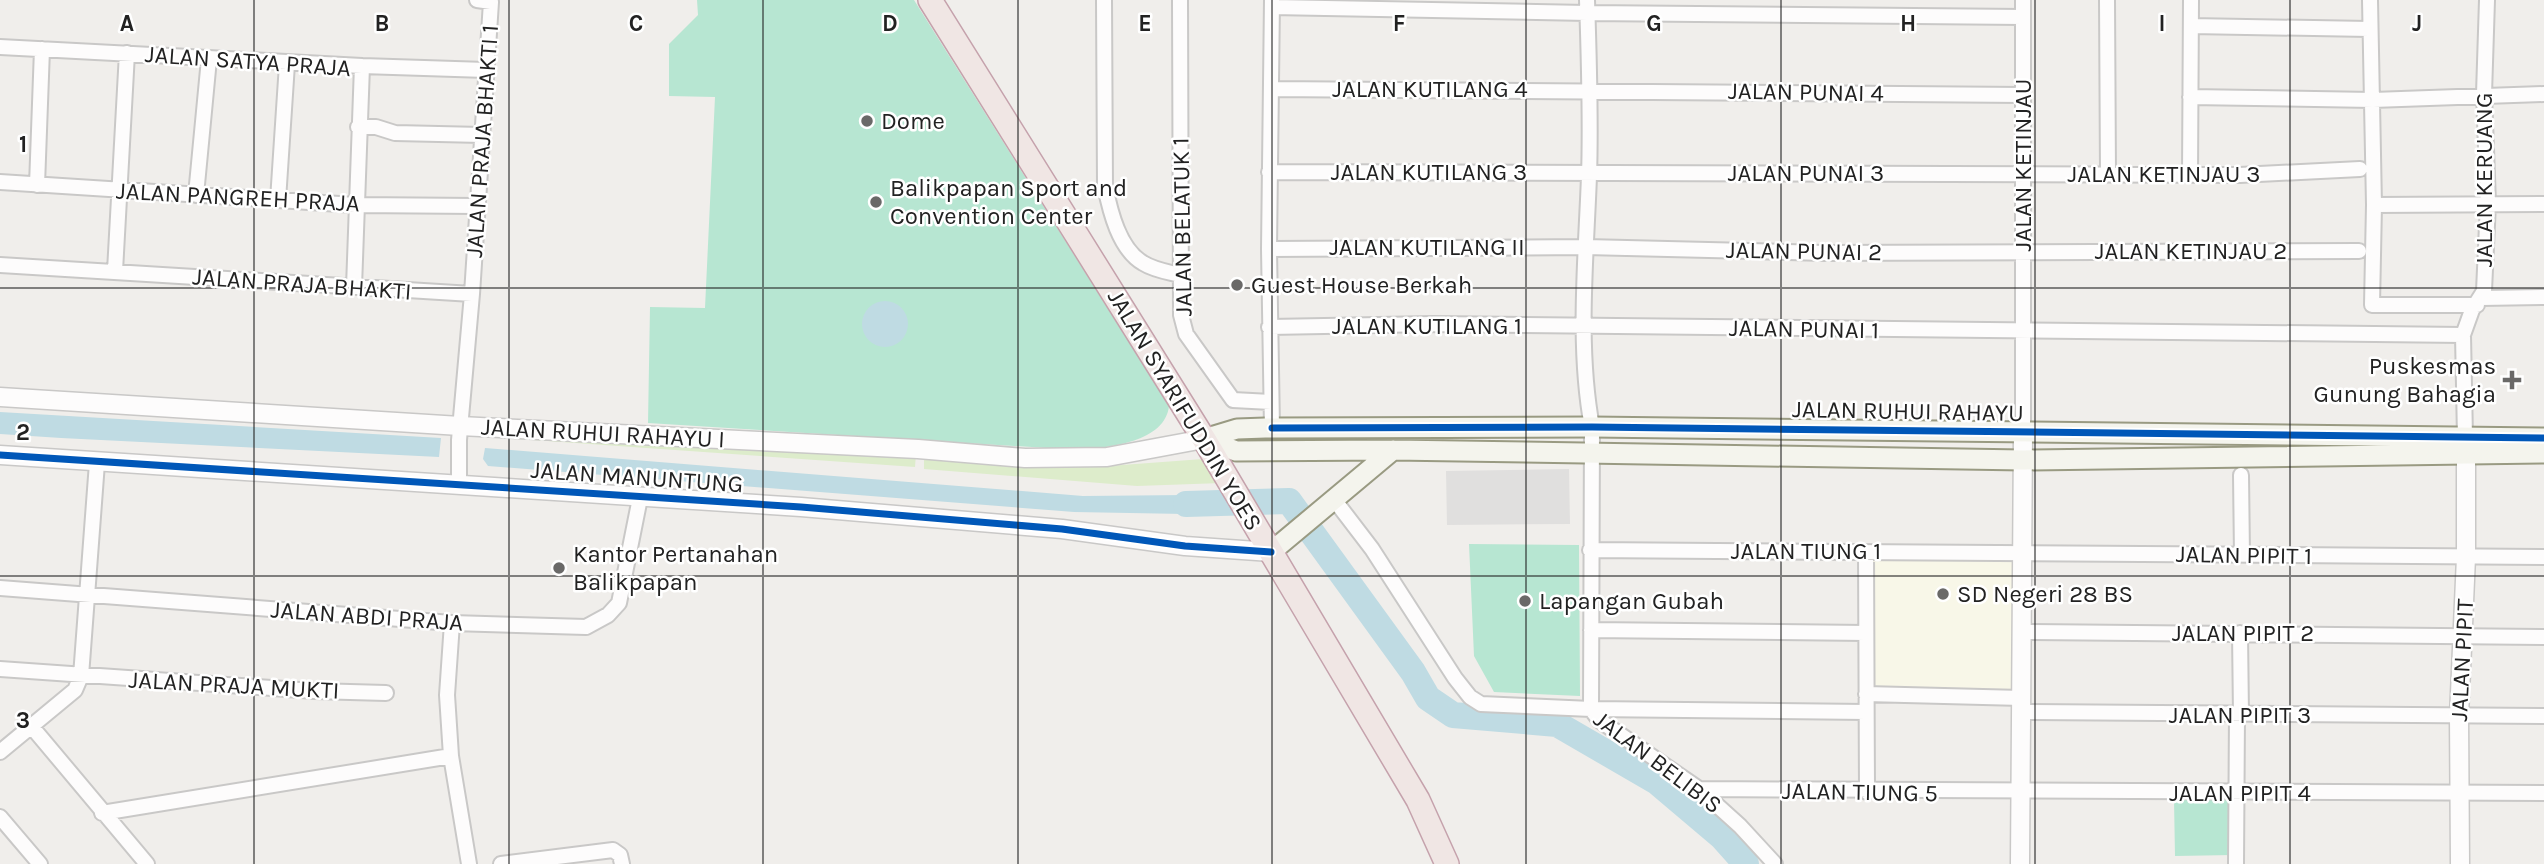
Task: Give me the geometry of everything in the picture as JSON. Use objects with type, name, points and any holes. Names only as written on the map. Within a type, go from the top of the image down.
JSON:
[{"type":"highway","name":"JALAN SYARIFUDDIN YOES","points":[[930,0],[1253,522],[1279,545],[1418,800],[1447,864]]},
{"type":"main road","name":"JALAN RUHUI RAHAYU","points":[[1204,439],[1237,429],[1592,427],[2023,432],[2466,447],[2544,453]]},
{"type":"main road","name":"JALAN RUHUI RAHAYU","points":[[1204,439],[1236,451],[1394,450],[2023,460],[2466,447],[2544,438]]},
{"type":"main road","points":[[1279,545],[1394,450]]},
{"type":"street","name":"JALAN PRAJA BHAKTI 1","points":[[472,294],[491,2],[477,0]]},
{"type":"street","points":[[1104,0],[1105,186],[1110,210],[1116,228],[1140,262],[1180,275]]},
{"type":"street","name":"JALAN BELATUK 1","points":[[1180,0],[1181,316],[1186,334],[1233,400],[1271,401]]},
{"type":"street","name":"JALAN KETINJAU","points":[[2021,864],[2023,0]]},
{"type":"street","points":[[2107,0],[2108,174]]},
{"type":"street","points":[[2190,175],[2192,0]]},
{"type":"street","points":[[2370,0],[2374,205],[2372,305],[2544,297]]},
{"type":"street","name":"JALAN KERUANG","points":[[2466,447],[2463,335],[2479,301],[2488,203],[2484,94],[2487,0]]},
{"type":"street","points":[[1272,428],[1269,172],[1272,3],[2023,16]]},
{"type":"street","points":[[1587,7],[1590,89],[1585,326],[1587,401],[1592,427],[1591,709],[1866,712]]},
{"type":"street","points":[[2191,26],[2369,29]]},
{"type":"street","name":"JALAN SATYA PRAJA","points":[[0,47],[362,66],[354,287]]},
{"type":"street","points":[[37,185],[42,49]]},
{"type":"street","points":[[115,271],[127,53]]},
{"type":"street","points":[[195,195],[209,59]]},
{"type":"street","points":[[278,200],[287,64]]},
{"type":"street","points":[[362,66],[486,69]]},
{"type":"street","name":"JALAN KUTILANG 4","points":[[1271,89],[1590,89]]},
{"type":"street","name":"JALAN PUNAI 4","points":[[1590,89],[2023,95]]},
{"type":"street","points":[[2190,97],[2373,100],[2484,94],[2544,94]]},
{"type":"street","points":[[358,127],[376,127],[395,133],[482,135]]},
{"type":"street","name":"JALAN KETINJAU 3","points":[[2023,174],[2190,175],[2360,169]]},
{"type":"street","name":"JALAN KUTILANG 3","points":[[1269,172],[1589,172]]},
{"type":"street","name":"JALAN PUNAI 3","points":[[1589,172],[2023,174]]},
{"type":"street","name":"JALAN PANGREH PRAJA","points":[[0,182],[355,205],[477,206]]},
{"type":"street","points":[[2374,205],[2544,204]]},
{"type":"street","name":"JALAN KUTILANG II","points":[[1269,249],[1586,247]]},
{"type":"street","name":"JALAN PUNAI 2","points":[[1586,247],[1825,253],[2023,250]]},
{"type":"street","name":"JALAN KETINJAU 2","points":[[2023,250],[2359,251]]},
{"type":"street","name":"JALAN PRAJA BHAKTI","points":[[0,265],[472,294]]},
{"type":"street","points":[[458,475],[459,433],[472,294]]},
{"type":"street","name":"JALAN KUTILANG 1","points":[[1269,327],[1585,326]]},
{"type":"street","name":"JALAN PUNAI 1","points":[[1585,326],[2023,331]]},
{"type":"street","points":[[2023,331],[2463,335]]},
{"type":"street","name":"JALAN RUHUI RAHAYU I","points":[[0,397],[459,433],[1063,459],[1119,456],[1204,439]]},
{"type":"street","name":"JALAN PIPIT","points":[[2460,864],[2459,716],[2464,635],[2466,447]]},
{"type":"street","name":"JALAN MANUNTUNG","points":[[0,455],[97,463],[458,475],[640,498],[980,521],[1185,546],[1279,545]]},
{"type":"street","points":[[0,752],[75,690],[81,676],[97,463]]},
{"type":"street","points":[[2241,475],[2242,555]]},
{"type":"street","name":"JALAN ABDI PRAJA","points":[[0,588],[453,623],[586,627],[608,615],[618,603],[640,498]]},
{"type":"street","name":"JALAN BELIBIS","points":[[1327,504],[1373,549],[1470,697],[1481,704],[1502,707],[1591,709],[1599,720],[1699,789],[1740,826],[1775,864]]},
{"type":"street","name":"JALAN TIUNG 1","points":[[1590,550],[2022,552]]},
{"type":"street","points":[[1866,552],[1867,792]]},
{"type":"street","name":"JALAN PIPIT 1","points":[[2022,552],[2544,557]]},
{"type":"street","points":[[453,623],[447,695],[451,756],[468,864]]},
{"type":"street","points":[[1591,630],[1866,633]]},
{"type":"street","name":"JALAN PIPIT 2","points":[[2022,632],[2544,637]]},
{"type":"street","points":[[2236,864],[2240,633]]},
{"type":"street","name":"JALAN PRAJA MUKTI","points":[[0,669],[386,693]]},
{"type":"street","name":"JALAN PIPIT 3","points":[[1866,694],[2022,705],[2239,715],[2544,716]]},
{"type":"street","points":[[32,727],[147,864]]},
{"type":"street","points":[[102,813],[451,756]]},
{"type":"street","name":"JALAN TIUNG 5","points":[[1699,789],[2021,793]]},
{"type":"street","name":"JALAN PIPIT 4","points":[[2021,793],[2544,793]]},
{"type":"street","points":[[0,817],[37,863]]},
{"type":"street","points":[[501,864],[613,850],[620,855],[622,864]]},
{"type":"shaded area","points":[[1569,469],[1570,524],[1447,525],[1446,471]]},
{"type":"shaded area","name":"SD Negeri 28 BS","points":[[1868,556],[2018,557],[2017,696],[1867,696]]},
{"type":"green space","name":"Balikpapan Sport and Convention Center","points":[[697,0],[914,0],[1169,406],[1158,428],[1147,435],[1120,444],[1080,450],[648,423],[650,307],[705,308],[715,97],[669,96],[669,44],[698,15]]},
{"type":"green space","points":[[492,427],[916,454],[915,467],[492,437]]},
{"type":"green space","points":[[924,455],[1095,467],[1203,459],[1222,483],[1137,486],[924,469]]},
{"type":"green space","name":"Lapangan Gubah","points":[[1469,544],[1579,545],[1580,696],[1494,692],[1474,656]]},
{"type":"green space","points":[[2231,799],[2233,855],[2175,856],[2174,800]]},
{"type":"water","points":[[885,301],[901,308],[908,324],[901,340],[885,347],[869,340],[862,324],[869,308]]},
{"type":"water","points":[[0,412],[441,438],[439,457],[61,438],[0,434]]},
{"type":"water","points":[[485,448],[1083,496],[1187,495],[1185,514],[1074,512],[488,466],[483,459]]},
{"type":"waterway","points":[[1186,504],[1289,501],[1413,672],[1428,698],[1453,715],[1557,724],[1657,782],[1722,837],[1746,864]]},
{"type":"cycle path","points":[[1272,428],[1592,427],[2544,438]]},
{"type":"cycle path","points":[[0,455],[801,507],[1062,529],[1185,546],[1271,552]]},
{"type":"place","name":"Dome","points":[[867,121]]},
{"type":"place","name":"Balikpapan Sport and Convention Center","points":[[876,202]]},
{"type":"place","name":"Guest House Berkah","points":[[1237,285]]},
{"type":"place","name":"Puskesmas Gunung Bahagia","points":[[2512,380]]},
{"type":"place","name":"Kantor Pertanahan Balikpapan","points":[[559,568]]},
{"type":"place","name":"SD Negeri 28 BS","points":[[1943,594]]},
{"type":"place","name":"Lapangan Gubah","points":[[1525,601]]}]
